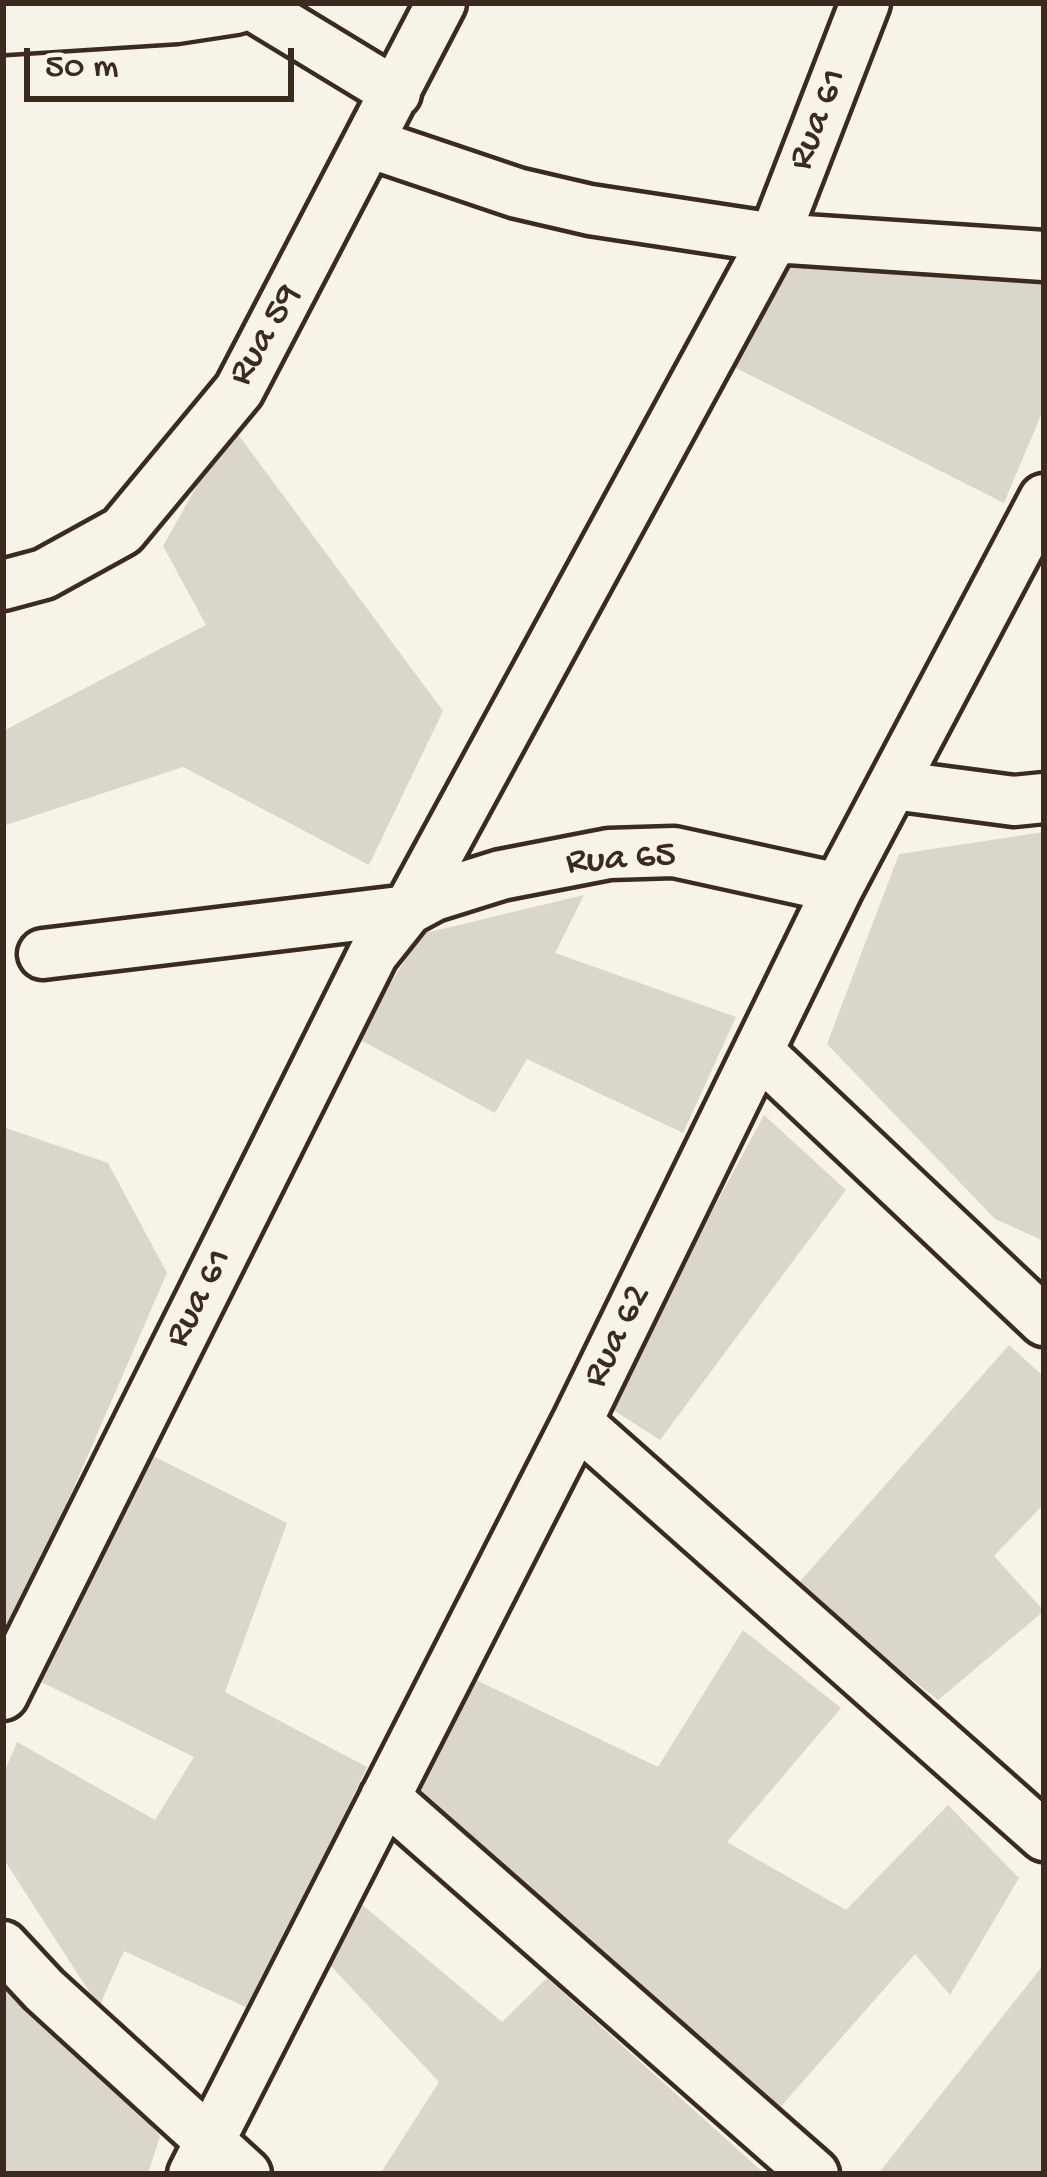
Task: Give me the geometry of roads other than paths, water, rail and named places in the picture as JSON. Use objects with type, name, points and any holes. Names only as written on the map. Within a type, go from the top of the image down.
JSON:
[{"type":"main road","points":[[3,23],[176,12],[235,3]]},
{"type":"street","points":[[248,3],[397,93]]},
{"type":"street","name":"Rua 59","points":[[3,585],[44,574],[122,531],[239,390],[441,3]]},
{"type":"street","name":"Rua 61","points":[[3,1695],[373,954],[408,910],[774,238],[865,3]]},
{"type":"street","points":[[369,143],[517,193],[590,210],[774,238],[1044,256]]},
{"type":"street","name":"Rua 62","points":[[201,2158],[578,1422],[838,888],[1044,500]]},
{"type":"street","points":[[892,785],[1014,801],[1044,798]]},
{"type":"street","name":"Rua 65","points":[[408,910],[434,896],[501,875],[609,854],[674,852],[838,888]]},
{"type":"street","points":[[43,954],[408,910]]},
{"type":"street","points":[[759,1052],[1044,1321]]},
{"type":"street","points":[[578,1422],[1044,1836]]},
{"type":"street","points":[[385,1797],[814,2174]]},
{"type":"street","points":[[3,1946],[201,2158],[246,2174]]}]
